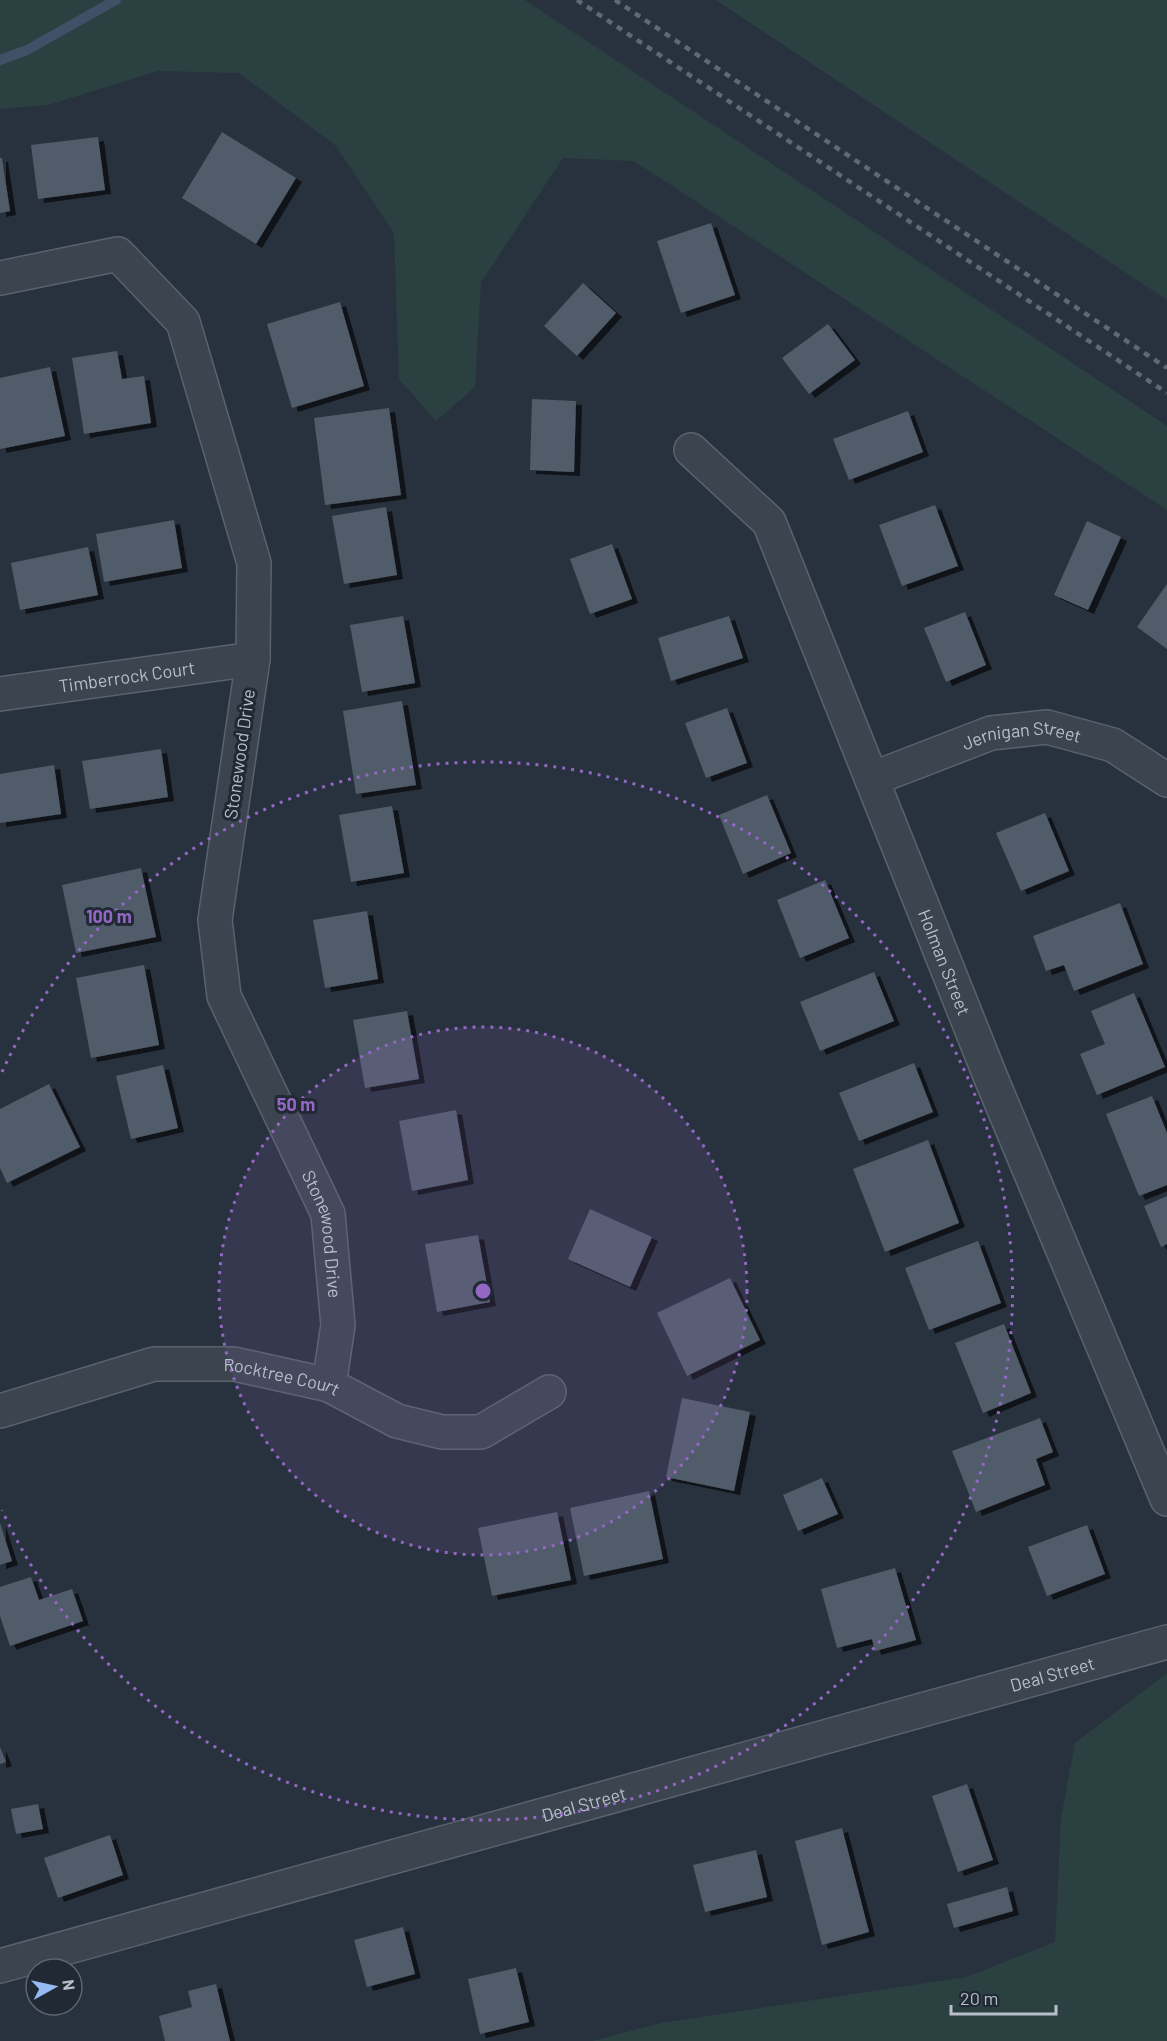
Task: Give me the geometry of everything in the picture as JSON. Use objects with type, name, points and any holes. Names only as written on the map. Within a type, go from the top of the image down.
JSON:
[{"type":"street","name":"Stonewood Drive","points":[[0,278],[118,254],[183,322],[254,562],[253,659],[215,920],[224,996],[328,1214],[338,1325],[329,1385]]},
{"type":"street","name":"Holman Street","points":[[691,450],[769,522],[991,1078],[1167,1499]]},
{"type":"street","name":"Timberrock Court","points":[[0,694],[253,659]]},
{"type":"street","name":"Jernigan Street","points":[[872,779],[991,733],[1047,727],[1113,745],[1167,780]]},
{"type":"street","name":"Rocktree Court","points":[[0,1411],[154,1364],[234,1364],[329,1385],[397,1421],[441,1432],[481,1432],[549,1392]]},
{"type":"street","name":"Deal Street","points":[[0,1966],[1167,1642]]},
{"type":"green space","points":[[0,0],[525,0],[1167,426],[1167,510],[634,161],[563,158],[481,282],[475,387],[436,421],[399,379],[394,233],[335,145],[239,73],[158,71],[48,105],[0,109]]},
{"type":"green space","points":[[716,0],[1167,0],[1167,300]]},
{"type":"green space","points":[[1167,1673],[1167,2041],[592,2041],[661,2023],[966,1977],[1055,1942],[1061,1818],[1075,1743]]},
{"type":"building","points":[[222,132],[296,178],[256,244],[182,198]]},
{"type":"building","points":[[98,137],[105,190],[38,199],[31,145]]},
{"type":"building","points":[[0,158],[2,158],[10,211],[0,213]]},
{"type":"building","points":[[711,223],[735,295],[681,313],[657,241]]},
{"type":"building","points":[[583,283],[616,313],[577,356],[544,326]]},
{"type":"building","points":[[340,302],[364,386],[292,408],[267,324]]},
{"type":"building","points":[[828,324],[855,360],[809,394],[782,358]]},
{"type":"building","points":[[117,351],[122,379],[144,376],[151,423],[84,434],[72,358]]},
{"type":"building","points":[[50,367],[65,436],[0,449],[0,378]]},
{"type":"building","points":[[532,399],[576,401],[574,472],[530,470]]},
{"type":"building","points":[[389,408],[401,495],[325,505],[314,418]]},
{"type":"building","points":[[908,411],[923,452],[849,480],[833,439]]},
{"type":"building","points":[[935,505],[958,566],[902,586],[879,525]]},
{"type":"building","points":[[386,507],[397,575],[344,584],[332,516]]},
{"type":"building","points":[[174,520],[182,568],[104,582],[96,534]]},
{"type":"building","points":[[1087,521],[1121,537],[1088,610],[1054,595]]},
{"type":"building","points":[[612,544],[632,599],[590,614],[570,559]]},
{"type":"building","points":[[88,547],[98,595],[20,610],[11,563]]},
{"type":"building","points":[[1167,584],[1167,649],[1137,627]]},
{"type":"building","points":[[965,612],[986,665],[946,682],[924,628]]},
{"type":"building","points":[[403,616],[415,683],[362,692],[350,625]]},
{"type":"building","points":[[729,616],[743,658],[671,681],[658,638]]},
{"type":"building","points":[[402,701],[416,785],[356,794],[343,711]]},
{"type":"building","points":[[727,708],[747,763],[706,778],[685,723]]},
{"type":"building","points":[[161,749],[168,797],[90,809],[82,761]]},
{"type":"building","points":[[54,765],[61,814],[0,823],[0,774]]},
{"type":"building","points":[[767,795],[791,853],[743,874],[719,815]]},
{"type":"building","points":[[392,806],[404,873],[351,882],[339,815]]},
{"type":"building","points":[[1045,813],[1069,871],[1021,891],[996,833]]},
{"type":"building","points":[[141,868],[156,937],[76,953],[62,885]]},
{"type":"building","points":[[825,880],[849,938],[800,958],[777,900]]},
{"type":"building","points":[[1120,903],[1143,964],[1074,991],[1064,965],[1046,971],[1033,936]]},
{"type":"building","points":[[367,911],[378,979],[325,988],[313,920]]},
{"type":"building","points":[[144,965],[159,1045],[91,1058],[76,978]]},
{"type":"building","points":[[874,972],[894,1021],[820,1051],[800,1002]]},
{"type":"building","points":[[1134,993],[1165,1067],[1097,1095],[1080,1054],[1105,1044],[1091,1011]]},
{"type":"building","points":[[407,1011],[419,1079],[365,1088],[353,1020]]},
{"type":"building","points":[[914,1063],[933,1112],[859,1141],[839,1093]]},
{"type":"building","points":[[163,1065],[178,1128],[131,1139],[116,1076]]},
{"type":"building","points":[[49,1084],[80,1147],[7,1183],[0,1168],[0,1109]]},
{"type":"building","points":[[1152,1096],[1167,1133],[1167,1185],[1139,1196],[1106,1114]]},
{"type":"building","points":[[456,1110],[468,1180],[412,1191],[399,1121]]},
{"type":"building","points":[[928,1140],[959,1223],[885,1252],[853,1169]]},
{"type":"building","points":[[1167,1196],[1167,1244],[1161,1247],[1144,1206]]},
{"type":"building","points":[[590,1209],[652,1237],[630,1287],[568,1259]]},
{"type":"building","points":[[478,1235],[490,1302],[437,1312],[425,1244]]},
{"type":"building","points":[[978,1241],[1001,1303],[929,1330],[905,1268]]},
{"type":"building","points":[[730,1278],[760,1340],[687,1376],[657,1313]]},
{"type":"building","points":[[1004,1324],[1031,1393],[983,1413],[955,1343]]},
{"type":"building","points":[[682,1398],[750,1412],[734,1491],[666,1477]]},
{"type":"building","points":[[1040,1418],[1053,1452],[1036,1459],[1045,1485],[976,1512],[952,1451]]},
{"type":"building","points":[[822,1478],[838,1514],[798,1531],[783,1495]]},
{"type":"building","points":[[649,1491],[663,1559],[584,1576],[570,1508]]},
{"type":"building","points":[[557,1512],[571,1580],[492,1596],[478,1528]]},
{"type":"building","points":[[0,1523],[12,1561],[0,1565]]},
{"type":"building","points":[[1087,1525],[1105,1574],[1047,1596],[1028,1547]]},
{"type":"building","points":[[895,1568],[916,1640],[875,1651],[872,1639],[837,1648],[821,1589]]},
{"type":"building","points":[[31,1577],[39,1600],[72,1589],[83,1621],[10,1646],[0,1616],[0,1587]]},
{"type":"building","points":[[0,1747],[6,1762],[0,1764]]},
{"type":"building","points":[[967,1784],[993,1860],[958,1872],[932,1796]]},
{"type":"building","points":[[38,1804],[43,1829],[16,1834],[11,1809]]},
{"type":"building","points":[[842,1828],[869,1932],[822,1945],[795,1841]]},
{"type":"building","points":[[110,1835],[123,1875],[58,1898],[44,1858]]},
{"type":"building","points":[[756,1850],[767,1897],[705,1912],[693,1865]]},
{"type":"building","points":[[1007,1887],[1013,1911],[954,1928],[947,1904]]},
{"type":"building","points":[[403,1927],[415,1974],[367,1987],[354,1940]]},
{"type":"building","points":[[516,1968],[529,2022],[480,2034],[468,1979]]},
{"type":"building","points":[[216,1984],[230,2041],[165,2041],[159,2016],[192,2007],[188,1991]]},
{"type":"waterway","points":[[0,60],[27,50],[116,0]]},
{"type":"railway","points":[[577,0],[1167,393]]},
{"type":"railway","points":[[615,0],[1167,368]]}]
